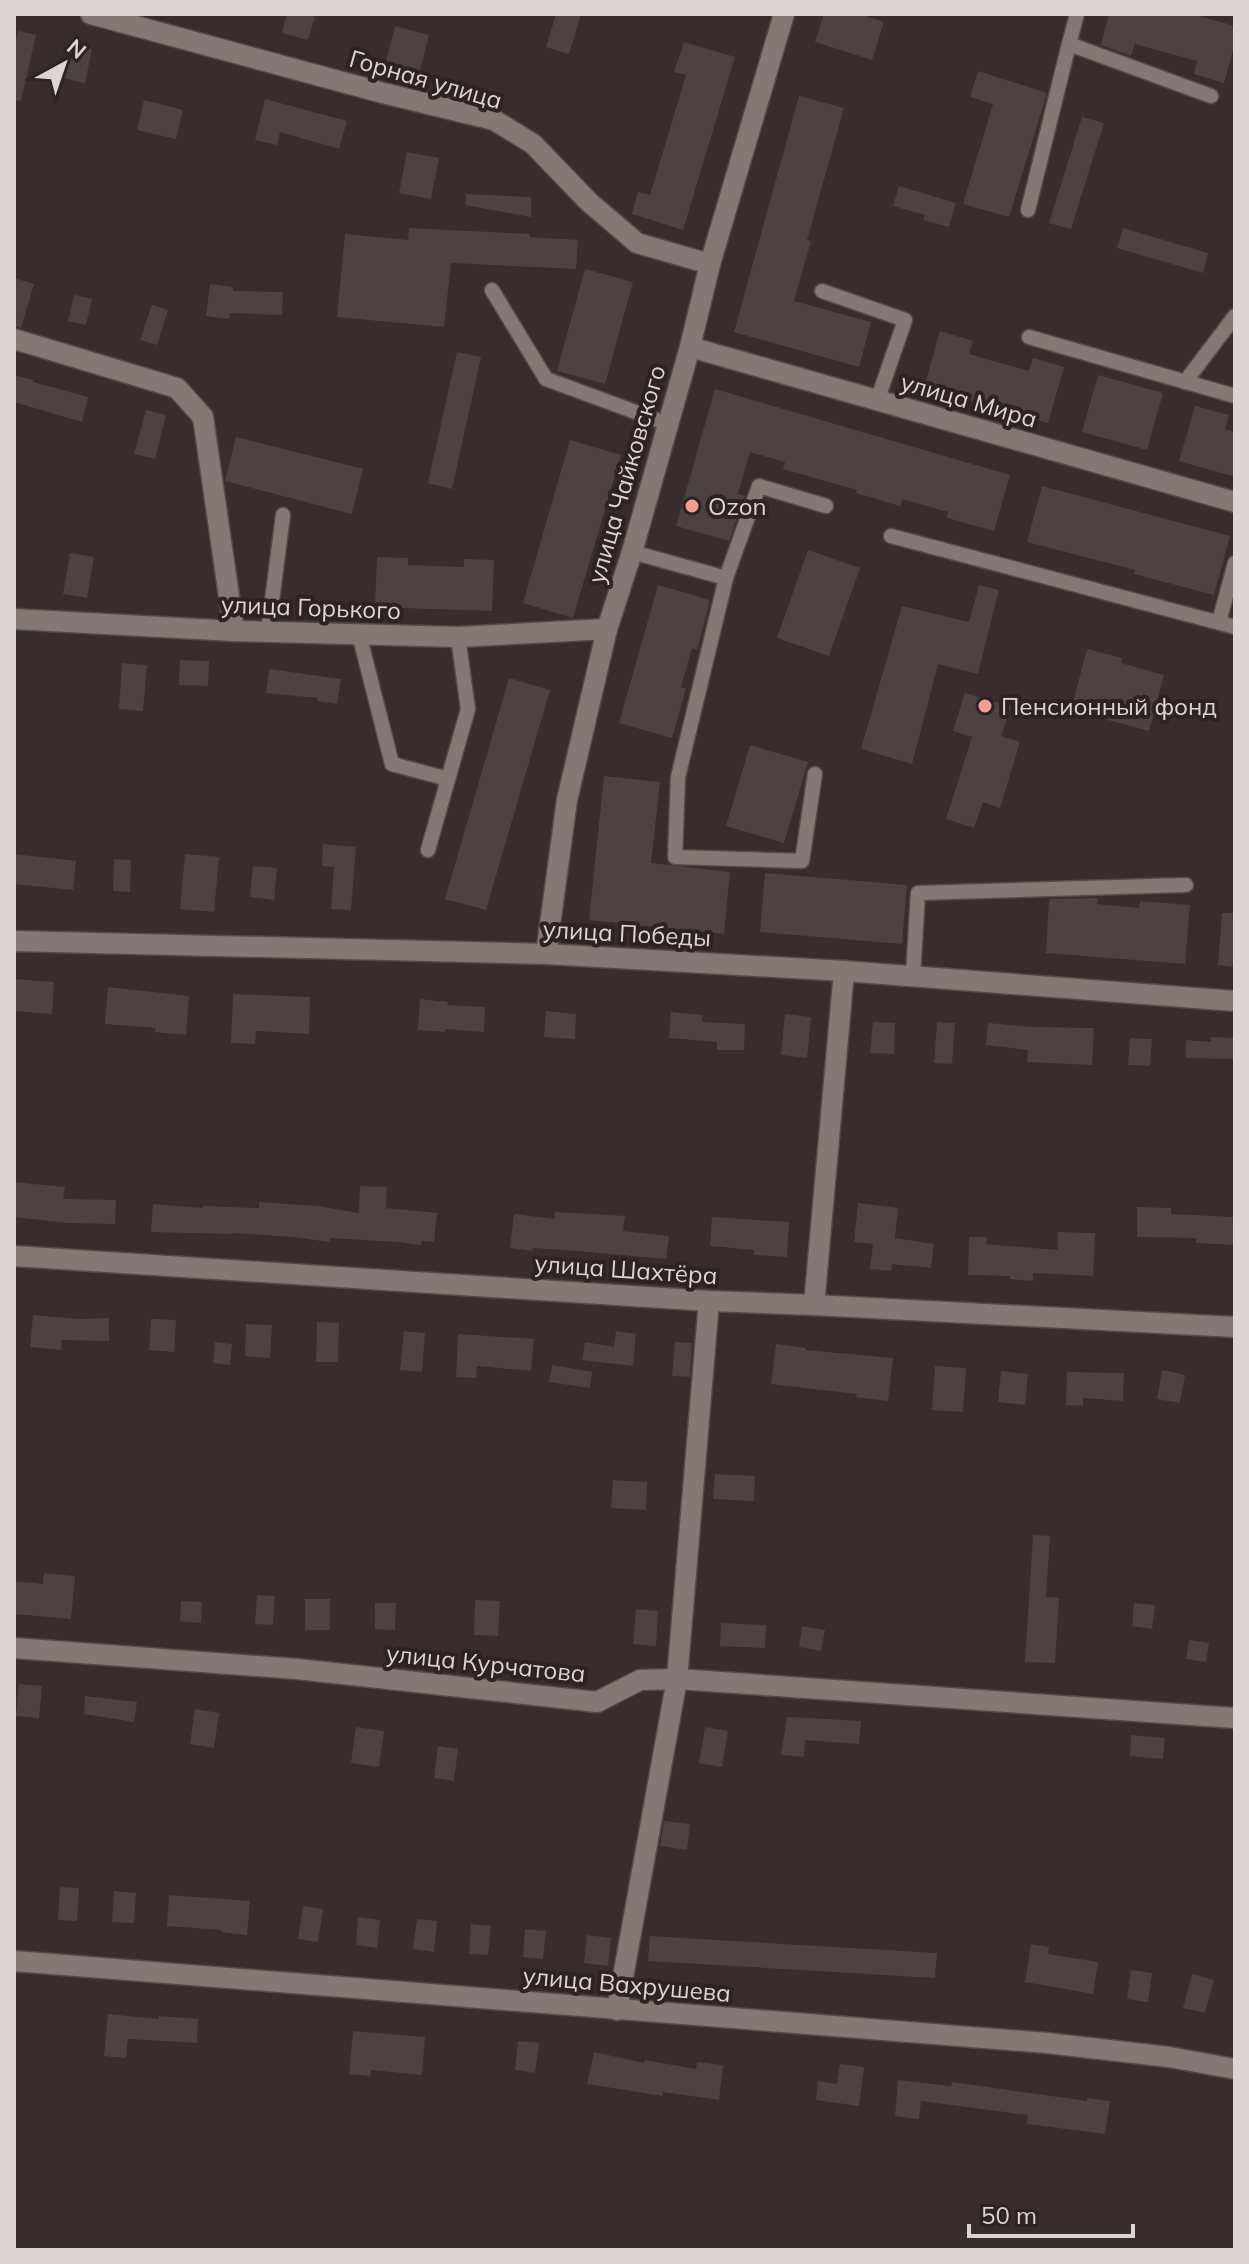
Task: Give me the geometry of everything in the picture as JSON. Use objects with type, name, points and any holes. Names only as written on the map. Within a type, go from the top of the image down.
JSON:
[{"type":"street","name":"Горная улица","points":[[91,14],[494,120],[533,144],[589,202],[637,243],[710,264]]},
{"type":"street","name":"улица Чайковского","points":[[546,954],[567,800],[607,629],[632,552],[710,264],[784,14]]},
{"type":"street","points":[[14,339],[177,388],[203,417],[234,631]]},
{"type":"street","name":"улица Мира","points":[[690,347],[1235,502]]},
{"type":"street","name":"улица Горького","points":[[14,619],[234,631],[458,637],[607,629]]},
{"type":"street","name":"улица Победы","points":[[14,941],[546,954],[844,971],[1235,1001]]},
{"type":"street","points":[[814,1305],[844,971]]},
{"type":"street","name":"улица Шахтёра","points":[[14,1256],[709,1301],[1235,1327]]},
{"type":"street","points":[[617,2010],[677,1679],[709,1301]]},
{"type":"street","name":"улица Курчатова","points":[[14,1648],[297,1669],[597,1702],[640,1680],[677,1679],[1235,1718]]},
{"type":"street","name":"улица Вахрушева","points":[[14,1961],[1047,2043],[1169,2057],[1235,2069]]},
{"type":"lane","points":[[1028,210],[1077,14]]},
{"type":"lane","points":[[1069,44],[1211,96]]},
{"type":"lane","points":[[492,290],[546,379],[668,424]]},
{"type":"lane","points":[[822,291],[905,320],[877,401]]},
{"type":"lane","points":[[1185,382],[1235,316]]},
{"type":"lane","points":[[1029,337],[1235,396]]},
{"type":"lane","points":[[815,774],[802,861],[675,857],[678,777],[726,578],[759,486],[826,506]]},
{"type":"lane","points":[[268,632],[283,515]]},
{"type":"lane","points":[[891,536],[1235,627]]},
{"type":"lane","points":[[632,552],[726,578]]},
{"type":"lane","points":[[1219,622],[1235,563]]},
{"type":"lane","points":[[359,634],[392,764],[448,779]]},
{"type":"lane","points":[[428,850],[468,709],[458,637]]},
{"type":"lane","points":[[913,976],[918,893],[1186,885]]},
{"type":"building","points":[[287,14],[315,17],[308,40],[282,33]]},
{"type":"building","points":[[556,14],[581,14],[569,54],[546,47]]},
{"type":"building","points":[[824,14],[869,14],[868,17],[884,22],[872,60],[815,42]]},
{"type":"building","points":[[1109,14],[1192,14],[1235,26],[1235,43],[1224,83],[1194,74],[1197,61],[1135,44],[1131,56],[1101,45]]},
{"type":"building","points":[[395,26],[429,35],[419,74],[385,65]]},
{"type":"building","points":[[18,31],[36,35],[21,101],[14,100],[14,46]]},
{"type":"building","points":[[684,42],[735,57],[683,230],[632,214],[638,192],[650,195],[686,75],[674,72]]},
{"type":"building","points":[[70,44],[92,49],[85,83],[63,78]]},
{"type":"building","points":[[978,71],[1047,93],[1009,217],[963,204],[993,104],[970,97]]},
{"type":"building","points":[[799,96],[844,108],[807,240],[811,241],[794,301],[871,322],[859,367],[734,332]]},
{"type":"building","points":[[265,99],[347,121],[339,149],[280,132],[277,145],[255,140]]},
{"type":"building","points":[[144,100],[183,110],[176,139],[137,130]]},
{"type":"building","points":[[1082,117],[1104,123],[1071,229],[1049,223]]},
{"type":"building","points":[[407,152],[439,158],[431,199],[399,193]]},
{"type":"building","points":[[899,186],[956,203],[949,227],[923,220],[925,215],[893,206]]},
{"type":"building","points":[[466,194],[531,197],[531,217],[465,205]]},
{"type":"building","points":[[409,228],[530,234],[530,237],[578,240],[576,269],[451,263],[444,327],[337,317],[345,234],[408,240]]},
{"type":"building","points":[[1123,228],[1208,253],[1203,273],[1117,248]]},
{"type":"building","points":[[585,269],[633,282],[605,384],[557,371]]},
{"type":"building","points":[[14,278],[34,284],[21,328],[14,326]]},
{"type":"building","points":[[210,284],[233,287],[233,291],[283,292],[282,315],[230,313],[229,319],[206,316]]},
{"type":"building","points":[[74,295],[92,299],[86,325],[68,321]]},
{"type":"building","points":[[152,305],[168,310],[157,345],[140,340]]},
{"type":"building","points":[[940,331],[973,341],[969,354],[1029,371],[1033,358],[1064,367],[1048,423],[924,388]]},
{"type":"building","points":[[457,352],[481,357],[452,489],[428,483]]},
{"type":"building","points":[[14,375],[88,397],[82,422],[14,402]]},
{"type":"building","points":[[1098,375],[1163,393],[1147,450],[1082,432]]},
{"type":"building","points":[[715,389],[1010,475],[994,531],[947,518],[948,512],[902,499],[900,506],[856,493],[857,490],[783,469],[785,462],[750,452],[738,494],[745,496],[729,541],[676,526]]},
{"type":"building","points":[[1195,406],[1229,415],[1225,429],[1235,432],[1235,477],[1179,461]]},
{"type":"building","points":[[146,410],[166,415],[155,459],[134,454]]},
{"type":"building","points":[[236,437],[363,469],[352,514],[225,481]]},
{"type":"building","points":[[570,440],[621,455],[573,618],[523,603]]},
{"type":"building","points":[[1042,486],[1230,536],[1214,595],[1134,574],[1135,570],[1027,542]]},
{"type":"building","points":[[808,550],[860,568],[829,656],[777,638]]},
{"type":"building","points":[[70,553],[94,557],[87,598],[63,594]]},
{"type":"building","points":[[377,557],[408,558],[408,565],[464,567],[464,559],[494,560],[492,611],[375,607]]},
{"type":"building","points":[[658,585],[710,600],[697,650],[692,648],[681,687],[686,689],[672,738],[619,723]]},
{"type":"building","points":[[979,585],[999,590],[978,674],[938,664],[912,764],[861,749],[902,606],[969,622]]},
{"type":"building","points":[[1087,649],[1122,658],[1121,663],[1164,675],[1149,731],[1071,710]]},
{"type":"building","points":[[180,660],[209,661],[208,686],[179,685]]},
{"type":"building","points":[[122,663],[147,665],[143,711],[119,709]]},
{"type":"building","points":[[269,669],[341,679],[337,704],[317,701],[318,698],[266,693]]},
{"type":"building","points":[[509,678],[550,690],[486,910],[445,899]]},
{"type":"building","points":[[965,693],[1011,707],[1001,736],[1020,742],[1000,808],[983,802],[974,828],[946,819],[972,737],[953,731]]},
{"type":"building","points":[[750,745],[808,762],[784,843],[726,826]]},
{"type":"building","points":[[604,776],[660,782],[651,863],[730,872],[724,934],[589,920]]},
{"type":"building","points":[[323,844],[356,847],[351,910],[331,909],[334,867],[322,866]]},
{"type":"building","points":[[14,854],[76,861],[73,890],[14,884]]},
{"type":"building","points":[[185,854],[219,857],[214,912],[180,909]]},
{"type":"building","points":[[114,859],[131,860],[130,892],[113,891]]},
{"type":"building","points":[[253,866],[277,868],[274,900],[250,897]]},
{"type":"building","points":[[765,873],[907,885],[902,944],[760,932]]},
{"type":"building","points":[[1098,898],[1097,904],[1139,908],[1140,901],[1190,905],[1185,964],[1046,953],[1049,899]]},
{"type":"building","points":[[1222,913],[1235,913],[1235,967],[1218,965]]},
{"type":"building","points":[[14,979],[54,982],[52,1014],[14,1011]]},
{"type":"building","points":[[108,987],[189,996],[186,1035],[155,1032],[156,1028],[105,1024]]},
{"type":"building","points":[[233,994],[310,997],[309,1034],[256,1031],[255,1044],[231,1043]]},
{"type":"building","points":[[420,999],[448,1002],[447,1005],[485,1007],[484,1032],[418,1030]]},
{"type":"building","points":[[546,1011],[576,1014],[575,1039],[544,1037]]},
{"type":"building","points":[[671,1012],[702,1015],[702,1022],[745,1024],[744,1050],[717,1050],[717,1042],[669,1038]]},
{"type":"building","points":[[785,1014],[811,1017],[807,1058],[781,1055]]},
{"type":"building","points":[[873,1022],[895,1023],[894,1054],[870,1053]]},
{"type":"building","points":[[937,1022],[955,1023],[952,1064],[934,1063]]},
{"type":"building","points":[[988,1023],[1094,1028],[1092,1065],[1027,1062],[1028,1050],[986,1045]]},
{"type":"building","points":[[1211,1037],[1235,1038],[1235,1059],[1186,1058],[1186,1040],[1211,1042]]},
{"type":"building","points":[[1130,1038],[1152,1039],[1150,1066],[1128,1065]]},
{"type":"building","points":[[14,1182],[65,1187],[63,1199],[116,1200],[115,1224],[14,1217]]},
{"type":"building","points":[[360,1186],[387,1187],[386,1208],[437,1213],[434,1242],[422,1241],[421,1245],[330,1238],[329,1242],[232,1233],[151,1232],[153,1204],[259,1208],[259,1202],[359,1213]]},
{"type":"building","points":[[858,1203],[898,1208],[895,1238],[934,1244],[931,1268],[892,1264],[891,1271],[870,1269],[873,1244],[854,1242]]},
{"type":"building","points":[[1137,1207],[1171,1208],[1171,1214],[1235,1217],[1235,1245],[1196,1243],[1196,1238],[1137,1237]]},
{"type":"building","points":[[555,1212],[625,1216],[623,1231],[669,1236],[666,1259],[510,1248],[514,1214],[554,1219]]},
{"type":"building","points":[[712,1217],[789,1222],[787,1257],[754,1255],[754,1250],[710,1246]]},
{"type":"building","points":[[1058,1232],[1095,1233],[1093,1276],[1033,1273],[1033,1281],[1010,1279],[1010,1276],[968,1275],[969,1237],[987,1237],[986,1244],[1058,1250]]},
{"type":"building","points":[[33,1315],[109,1318],[109,1341],[62,1340],[61,1350],[30,1347]]},
{"type":"building","points":[[151,1319],[176,1320],[174,1352],[149,1350]]},
{"type":"building","points":[[317,1322],[339,1323],[338,1362],[316,1362]]},
{"type":"building","points":[[246,1324],[272,1325],[270,1358],[245,1356]]},
{"type":"building","points":[[404,1331],[425,1333],[422,1372],[400,1370]]},
{"type":"building","points":[[616,1331],[636,1334],[633,1366],[582,1360],[585,1342],[614,1347]]},
{"type":"building","points":[[458,1334],[534,1339],[531,1371],[477,1366],[476,1378],[456,1377]]},
{"type":"building","points":[[215,1342],[232,1344],[230,1365],[213,1363]]},
{"type":"building","points":[[675,1342],[692,1343],[690,1377],[672,1376]]},
{"type":"building","points":[[776,1344],[893,1358],[888,1401],[856,1397],[857,1394],[771,1384]]},
{"type":"building","points":[[552,1365],[592,1372],[590,1388],[549,1382]]},
{"type":"building","points":[[935,1366],[966,1368],[963,1412],[932,1410]]},
{"type":"building","points":[[1162,1370],[1185,1375],[1180,1403],[1157,1399]]},
{"type":"building","points":[[1001,1371],[1028,1374],[1025,1405],[998,1402]]},
{"type":"building","points":[[1067,1372],[1124,1373],[1123,1401],[1083,1398],[1083,1406],[1066,1405]]},
{"type":"building","points":[[715,1474],[755,1476],[754,1501],[713,1499]]},
{"type":"building","points":[[613,1480],[647,1482],[646,1510],[611,1508]]},
{"type":"building","points":[[1033,1535],[1050,1536],[1046,1597],[1059,1598],[1055,1663],[1025,1662]]},
{"type":"building","points":[[44,1573],[75,1576],[71,1619],[14,1614],[14,1581],[43,1584]]},
{"type":"building","points":[[257,1595],[275,1596],[273,1625],[255,1624]]},
{"type":"building","points":[[305,1599],[330,1599],[330,1630],[305,1630]]},
{"type":"building","points":[[475,1600],[500,1601],[498,1636],[474,1635]]},
{"type":"building","points":[[181,1601],[202,1602],[201,1623],[180,1621]]},
{"type":"building","points":[[375,1603],[396,1603],[395,1630],[375,1629]]},
{"type":"building","points":[[1134,1603],[1155,1605],[1152,1629],[1132,1626]]},
{"type":"building","points":[[636,1609],[658,1611],[656,1646],[633,1644]]},
{"type":"building","points":[[721,1623],[766,1625],[765,1648],[720,1646]]},
{"type":"building","points":[[802,1626],[825,1630],[821,1651],[799,1647]]},
{"type":"building","points":[[1189,1640],[1209,1643],[1206,1662],[1186,1659]]},
{"type":"building","points":[[19,1684],[42,1686],[39,1718],[16,1716]]},
{"type":"building","points":[[85,1696],[137,1702],[134,1722],[84,1714]]},
{"type":"building","points":[[195,1709],[219,1713],[214,1748],[190,1744]]},
{"type":"building","points":[[787,1717],[861,1721],[859,1744],[805,1740],[804,1757],[781,1755]]},
{"type":"building","points":[[356,1727],[384,1731],[379,1767],[351,1763]]},
{"type":"building","points":[[705,1727],[728,1731],[722,1767],[699,1763]]},
{"type":"building","points":[[1131,1735],[1165,1738],[1163,1759],[1130,1756]]},
{"type":"building","points":[[438,1746],[458,1749],[454,1781],[434,1778]]},
{"type":"building","points":[[664,1821],[690,1824],[687,1850],[660,1846]]},
{"type":"building","points":[[60,1887],[79,1888],[77,1921],[58,1920]]},
{"type":"building","points":[[114,1891],[136,1893],[134,1923],[112,1922]]},
{"type":"building","points":[[169,1895],[250,1901],[247,1935],[167,1926]]},
{"type":"building","points":[[303,1906],[323,1909],[318,1942],[298,1939]]},
{"type":"building","points":[[358,1917],[380,1920],[377,1948],[356,1945]]},
{"type":"building","points":[[417,1919],[437,1921],[434,1952],[413,1949]]},
{"type":"building","points":[[471,1924],[491,1926],[488,1955],[469,1954]]},
{"type":"building","points":[[525,1929],[546,1931],[543,1959],[523,1957]]},
{"type":"building","points":[[587,1935],[611,1938],[608,1966],[584,1963]]},
{"type":"building","points":[[650,1936],[937,1953],[935,1978],[648,1961]]},
{"type":"building","points":[[1031,1944],[1049,1947],[1048,1954],[1098,1962],[1093,1994],[1025,1982]]},
{"type":"building","points":[[1131,1970],[1152,1973],[1148,2002],[1127,1999]]},
{"type":"building","points":[[1192,1974],[1214,1980],[1205,2013],[1183,2008]]},
{"type":"building","points":[[108,2014],[198,2019],[197,2043],[128,2039],[126,2058],[104,2056]]},
{"type":"building","points":[[353,2031],[425,2037],[422,2075],[371,2070],[370,2076],[349,2074]]},
{"type":"building","points":[[518,2041],[539,2043],[535,2073],[515,2070]]},
{"type":"building","points":[[594,2052],[644,2063],[645,2060],[696,2069],[697,2062],[723,2065],[719,2100],[663,2092],[663,2096],[587,2084]]},
{"type":"building","points":[[840,2064],[864,2067],[859,2106],[816,2100],[818,2081],[837,2084]]},
{"type":"building","points":[[898,2080],[951,2086],[952,2082],[1087,2101],[1087,2098],[1110,2101],[1105,2134],[1027,2124],[1028,2115],[921,2101],[919,2119],[895,2116]]},
{"type":"place","name":"Ozon","points":[[692,506]]},
{"type":"place","name":"Пенсионный фонд","points":[[985,706]]}]
